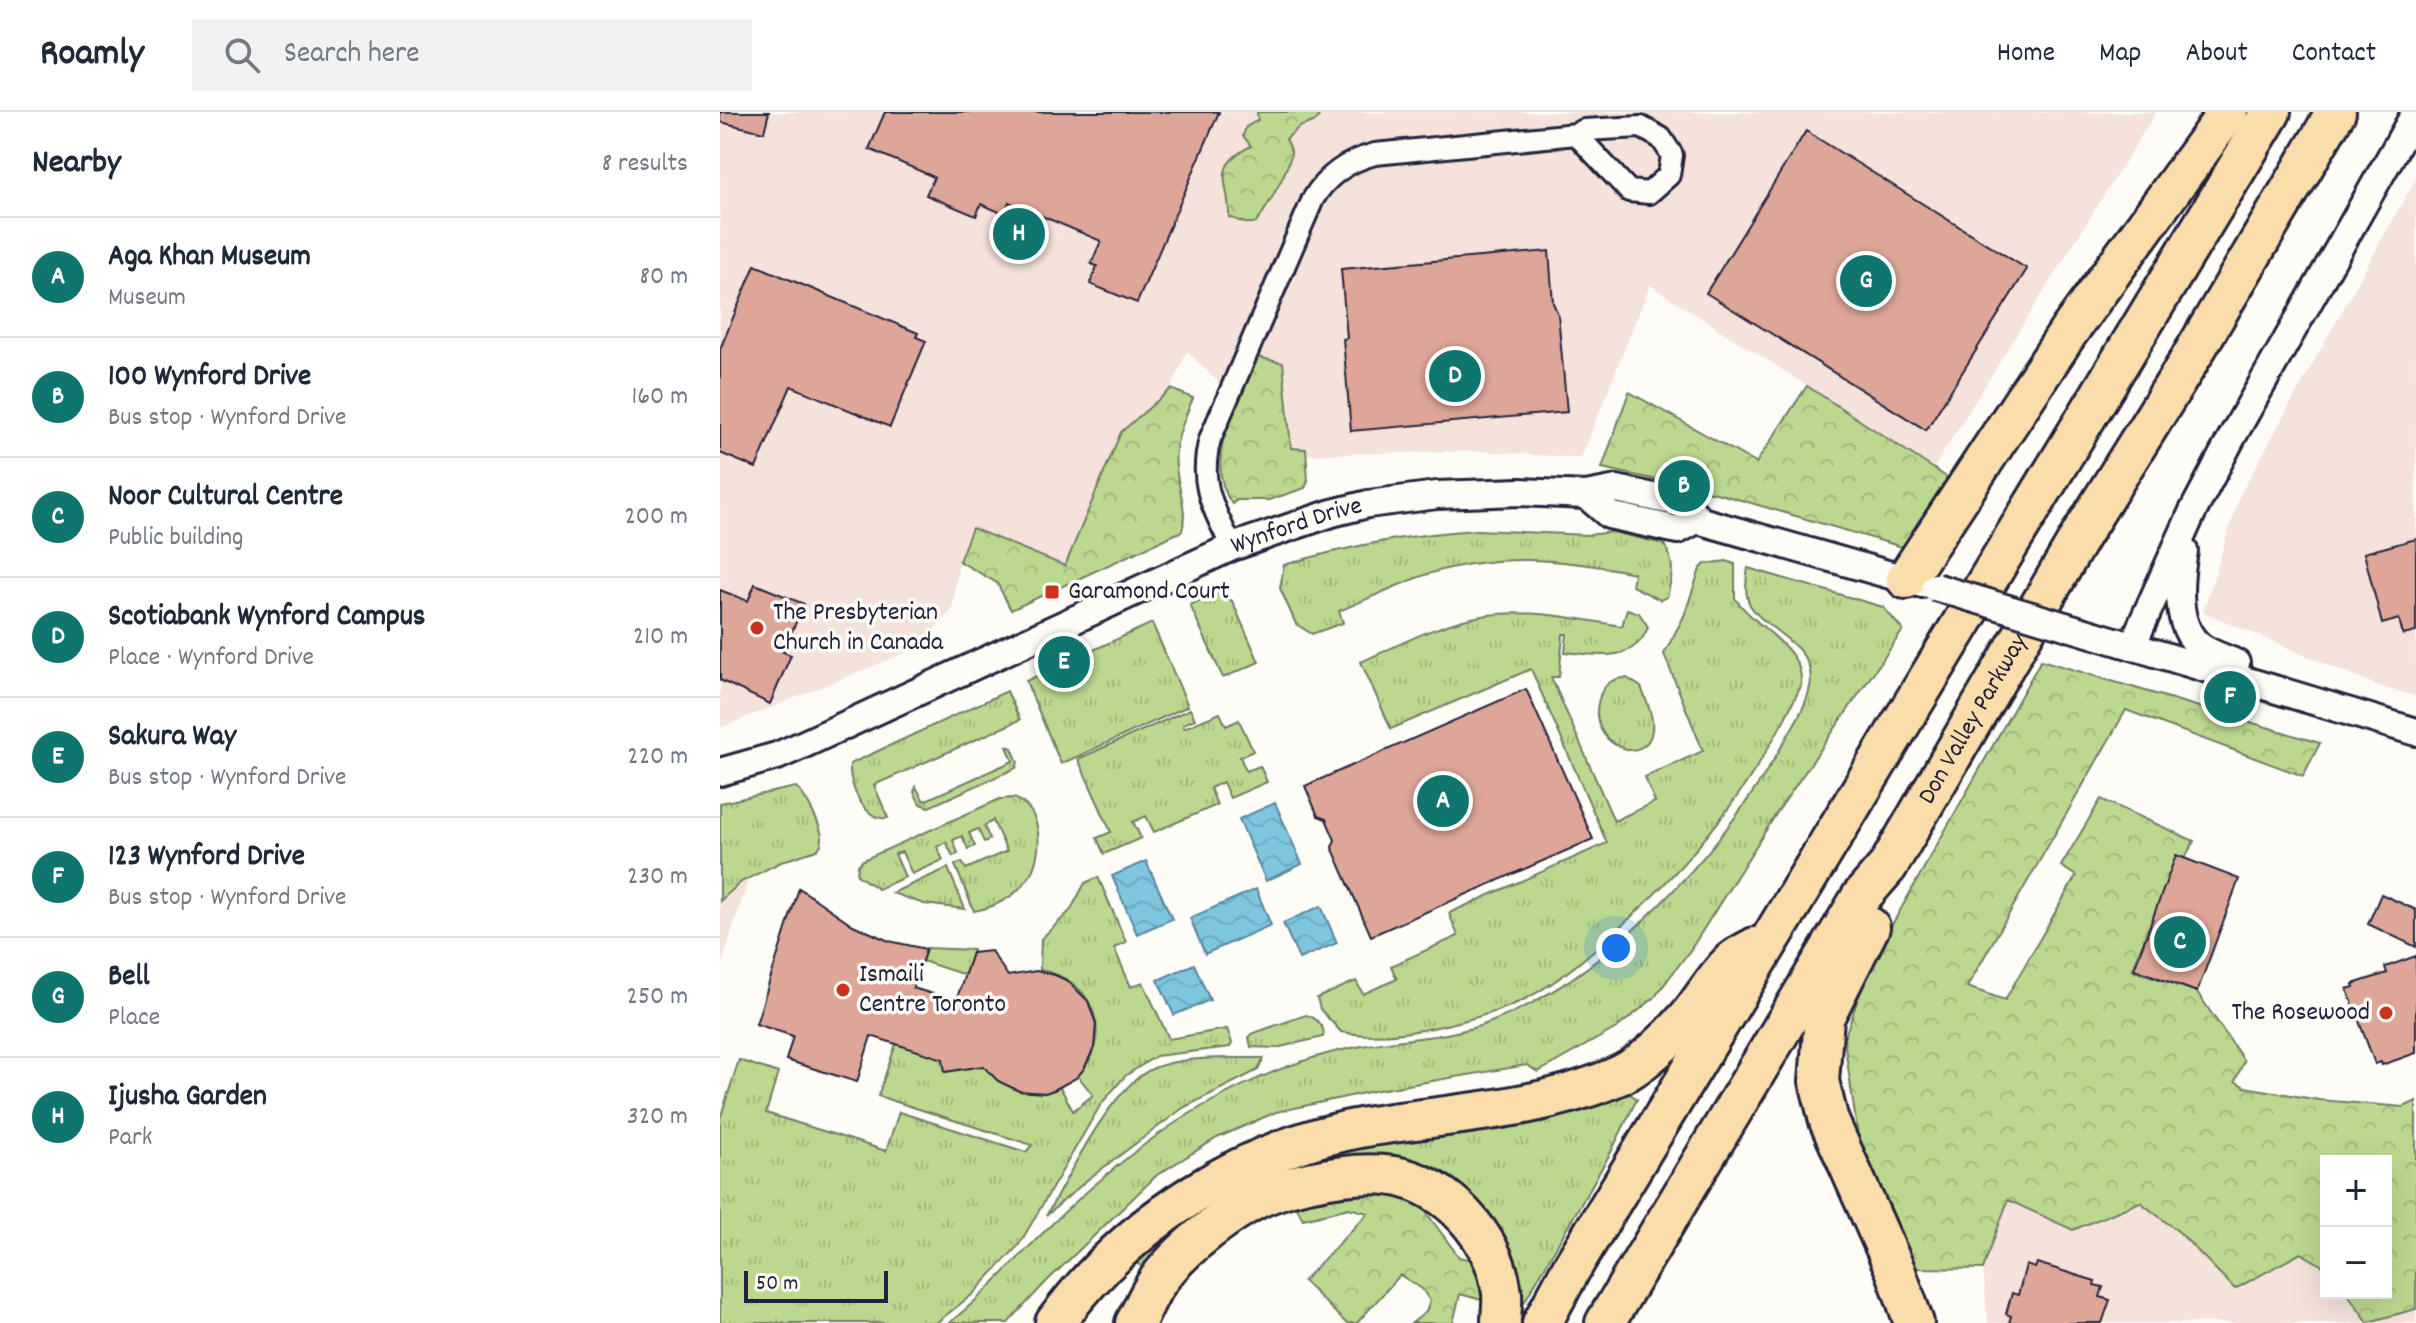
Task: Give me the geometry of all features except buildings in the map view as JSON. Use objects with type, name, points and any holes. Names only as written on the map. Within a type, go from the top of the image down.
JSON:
[{"type":"highway","points":[[1921,583],[2069,331],[2228,112]]},
{"type":"highway","points":[[1542,1323],[1571,1269],[2271,112]]},
{"type":"highway","name":"Don Valley Parkway","points":[[1605,1323],[1861,897],[1888,866],[2082,533],[2186,366],[2336,112]]},
{"type":"highway","points":[[1888,866],[1875,916],[1824,1018],[1819,1081],[1829,1121],[1896,1272],[1914,1323]]},
{"type":"highway","points":[[1055,1323],[1072,1299],[1123,1246],[1173,1208],[1235,1171],[1277,1151],[1369,1127],[1530,1105],[1622,1074],[1652,1052],[1688,1017],[1731,962],[1775,934]]},
{"type":"highway","points":[[1135,1323],[1155,1283],[1188,1247],[1223,1219],[1271,1192],[1341,1176],[1377,1175],[1410,1180],[1444,1198],[1469,1218],[1492,1260],[1502,1292],[1501,1323]]},
{"type":"highway","points":[[1079,1323],[1173,1208]]},
{"type":"street","points":[[2127,645],[2232,437],[2416,112]]},
{"type":"street","points":[[1232,547],[1206,490],[1207,447],[1313,199],[1322,186],[1346,165],[1375,154],[1576,134],[1584,130],[1641,127],[1661,138],[1672,155],[1669,175],[1649,193],[1629,191],[1576,134]]},
{"type":"street","name":"Wynford Drive","points":[[720,772],[800,746],[1232,547],[1310,519],[1368,504],[1437,495],[1520,492],[1586,495],[1617,489],[1651,494],[1685,504],[1698,519],[2412,731]]},
{"type":"street","points":[[2192,513],[2181,568],[2179,597],[2188,632],[2201,647],[2324,704]]},
{"type":"shaded area","points":[[720,112],[2156,112],[1934,467],[1650,285],[1581,458],[1480,451],[1291,455],[1187,351],[1171,389],[1121,432],[1065,566],[959,561],[952,610],[915,649],[720,728]]},
{"type":"shaded area","points":[[2416,178],[2416,696],[2381,687],[2203,612],[2240,495]]},
{"type":"shaded area","points":[[766,824],[732,931],[720,970],[720,829]]},
{"type":"shaded area","points":[[2008,1200],[2073,1230],[2140,1202],[2179,1232],[2301,1253],[2320,1264],[2320,1299],[2351,1299],[2368,1322],[2416,1309],[2416,1323],[1988,1323],[1983,1269]]},
{"type":"green space","points":[[1257,112],[1321,112],[1316,121],[1299,127],[1286,139],[1291,151],[1283,177],[1256,223],[1245,223],[1229,217],[1225,177],[1230,161],[1251,146],[1243,136],[1246,127],[1258,120]]},
{"type":"green space","points":[[1257,357],[1283,363],[1291,448],[1306,449],[1308,481],[1305,488],[1269,500],[1237,500],[1232,504],[1223,487],[1220,468],[1222,449],[1233,410]]},
{"type":"green space","points":[[1807,386],[1951,480],[1906,548],[1720,494],[1602,468],[1629,392],[1756,463]]},
{"type":"green space","points":[[1171,389],[1193,398],[1176,449],[1184,515],[1182,531],[1011,610],[997,583],[959,561],[972,528],[1065,566],[1121,432]]},
{"type":"green space","points":[[1477,530],[1588,535],[1612,532],[1664,544],[1672,564],[1667,597],[1660,600],[1632,586],[1634,573],[1553,561],[1499,561],[1446,569],[1419,577],[1339,611],[1343,623],[1312,634],[1296,624],[1280,588],[1284,565],[1379,542]]},
{"type":"green space","points":[[1726,561],[1735,564],[1735,598],[1787,648],[1800,672],[1801,686],[1764,755],[1698,847],[1616,931],[1563,975],[1529,997],[1484,1015],[1425,1029],[1377,1035],[1341,1032],[1320,1009],[1317,998],[1356,981],[1363,994],[1397,979],[1391,966],[1458,936],[1449,913],[1607,843],[1531,669],[1391,729],[1361,662],[1439,628],[1488,615],[1539,614],[1622,626],[1627,609],[1639,613],[1648,627],[1642,639],[1624,652],[1601,655],[1565,652],[1567,634],[1563,634],[1559,677],[1551,677],[1614,821],[1655,802],[1645,777],[1703,751],[1664,654],[1684,616],[1700,569],[1705,564]]},
{"type":"green space","points":[[1748,568],[1883,607],[1903,630],[1778,811],[1691,949],[1654,998],[1618,1027],[1538,1072],[1527,1065],[1378,1090],[1276,1112],[1217,1138],[1157,1175],[1008,1323],[949,1323],[1094,1186],[1137,1150],[1203,1106],[1262,1077],[1325,1054],[1446,1034],[1491,1022],[1535,1002],[1577,975],[1658,906],[1695,867],[1758,785],[1795,723],[1810,687],[1810,673],[1799,650],[1750,605],[1746,591]]},
{"type":"green space","points":[[1218,592],[1232,601],[1259,662],[1223,678],[1190,605]]},
{"type":"green space","points":[[1152,623],[1188,706],[1061,764],[1026,681]]},
{"type":"green space","points":[[2041,660],[2320,743],[2303,776],[2126,710],[1967,987],[2005,1000],[2076,876],[2061,866],[2101,799],[2194,841],[2154,915],[2132,970],[2197,992],[2244,1061],[2235,1081],[2245,1087],[2319,1100],[2404,1107],[2416,1101],[2416,1309],[2368,1322],[2351,1299],[2392,1299],[2392,1155],[2320,1155],[2320,1264],[2301,1253],[2235,1289],[2179,1232],[2140,1202],[2073,1230],[2008,1200],[1983,1269],[1915,1268],[1859,1144],[1844,1039],[1870,964]]},
{"type":"green space","points":[[1627,678],[1641,687],[1649,708],[1652,730],[1648,742],[1640,748],[1618,746],[1608,739],[1597,715],[1599,699],[1606,686],[1617,679]]},
{"type":"green space","points":[[1007,691],[1020,720],[874,785],[888,818],[872,814],[865,808],[855,791],[850,764]]},
{"type":"green space","points":[[1190,709],[1195,719],[1183,724],[1184,728],[1220,713],[1226,726],[1239,720],[1253,751],[1240,757],[1246,771],[1260,766],[1267,782],[1230,798],[1223,782],[1210,788],[1217,805],[1154,832],[1146,816],[1133,822],[1141,838],[1104,854],[1097,838],[1111,832],[1078,759]]},
{"type":"green space","points":[[1007,746],[1012,748],[1018,762],[1016,768],[929,807],[920,804],[914,792],[916,787],[924,801],[1013,761]]},
{"type":"green space","points":[[796,787],[819,826],[822,837],[817,850],[783,861],[741,882],[720,901],[720,803]]},
{"type":"green space","points":[[1014,798],[1024,803],[1036,822],[1038,847],[1033,870],[1027,880],[997,904],[974,911],[955,865],[962,862],[966,869],[1007,851],[993,821],[984,826],[990,839],[984,842],[978,829],[969,833],[975,846],[968,849],[962,836],[953,840],[958,853],[953,856],[946,842],[937,847],[943,860],[912,874],[902,852],[895,854],[905,877],[878,889],[857,875],[858,865],[863,860],[1000,799]]},
{"type":"green space","points":[[948,868],[965,909],[924,904],[892,893]]},
{"type":"green space","points":[[1098,877],[1126,942],[1114,948],[1131,987],[1143,982],[1169,1039],[1227,1029],[1232,1043],[1230,1047],[1156,1056],[1125,1076],[1101,1104],[1019,1245],[973,1294],[936,1323],[720,1323],[720,1119],[739,1060],[778,1073],[766,1113],[886,1151],[899,1112],[1026,1152],[1032,1145],[878,1096],[896,1044],[983,1066],[998,1081],[1019,1091],[1045,1093],[1060,1087],[1073,1111],[1093,1095],[1078,1076],[1089,1060],[1095,1043],[1093,1011],[1086,997],[1074,985],[1059,975],[1040,970],[1040,967],[1041,939],[1070,911],[1085,883]]},
{"type":"green space","points":[[927,948],[973,950],[965,975],[922,961]]},
{"type":"green space","points":[[1306,1015],[1319,1023],[1323,1037],[1276,1048],[1251,1047],[1251,1034]]},
{"type":"green space","points":[[1264,1058],[1258,1070],[1183,1108],[1087,1180],[1046,1216],[1092,1134],[1122,1093],[1138,1078],[1154,1068],[1178,1061]]},
{"type":"green space","points":[[1629,1093],[1637,1099],[1611,1152],[1515,1318],[1505,1255],[1359,1164],[1150,1274],[1137,1263],[1157,1243],[1203,1208],[1255,1180],[1310,1159],[1368,1143],[1404,1142],[1521,1125],[1603,1104]]},
{"type":"green space","points":[[1359,1186],[1420,1204],[1459,1257],[1474,1260],[1482,1300],[1460,1294],[1453,1323],[1412,1323],[1426,1312],[1430,1301],[1422,1289],[1400,1275],[1357,1323],[1346,1323],[1303,1281],[1368,1213],[1349,1208],[1303,1219],[1296,1206]]},
{"type":"water","points":[[1275,803],[1302,864],[1266,881],[1239,819]]},
{"type":"water","points":[[1146,861],[1172,919],[1137,934],[1112,876]]},
{"type":"water","points":[[1256,889],[1271,925],[1205,954],[1190,918]]},
{"type":"water","points":[[1321,906],[1337,943],[1299,959],[1283,923]]},
{"type":"water","points":[[1194,964],[1210,1000],[1174,1015],[1158,980]]},
{"type":"place","name":"Ijusha Garden","points":[[1019,234]]},
{"type":"place","name":"Bell","points":[[1866,281]]},
{"type":"place","name":"Scotiabank Wynford Campus","points":[[1455,376]]},
{"type":"place","name":"100 Wynford Drive","points":[[1684,486]]},
{"type":"place","name":"Garamond Court","points":[[1052,592]]},
{"type":"place","name":"The Presbyterian Church in Canada","points":[[757,628]]},
{"type":"place","name":"Sakura Way","points":[[1064,662]]},
{"type":"place","name":"123 Wynford Drive","points":[[2230,697]]},
{"type":"place","name":"Aga Khan Museum","points":[[1443,801]]},
{"type":"place","name":"Noor Cultural Centre","points":[[2180,942]]},
{"type":"place","name":"Ismaili Centre Toronto","points":[[843,990]]},
{"type":"place","name":"The Rosewood","points":[[2386,1013]]}]
